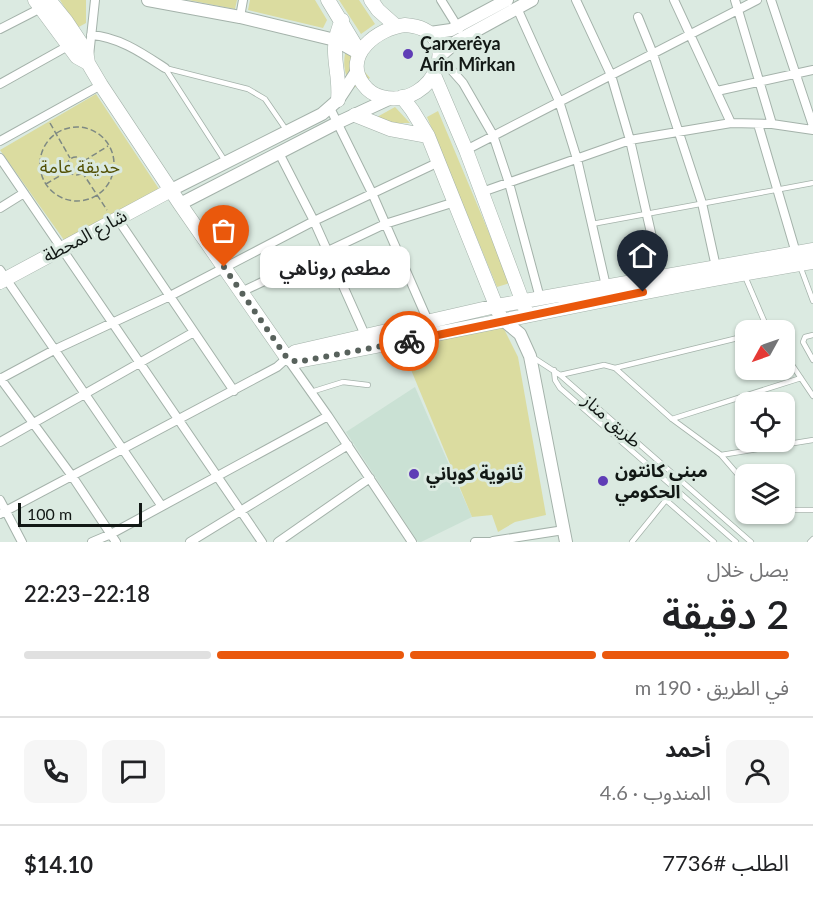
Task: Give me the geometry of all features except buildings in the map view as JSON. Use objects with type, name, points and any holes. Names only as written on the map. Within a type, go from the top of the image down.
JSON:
[{"type":"main road","points":[[148,0],[240,17],[335,40],[360,54]]},
{"type":"main road","points":[[328,0],[342,20],[360,54]]},
{"type":"main road","points":[[371,0],[378,10],[396,26]]},
{"type":"main road","points":[[180,204],[337,123],[420,90],[434,75],[440,56],[461,32],[512,4],[532,0]]},
{"type":"main road","points":[[42,3],[68,46],[77,57],[88,63]]},
{"type":"main road","points":[[42,3],[66,21],[86,51],[88,63],[101,85],[180,204],[287,358],[297,362],[526,315],[744,274],[808,255]]},
{"type":"main road","points":[[334,104],[338,84],[333,52],[342,20]]},
{"type":"main road","points":[[171,190],[287,131],[334,104],[357,71],[360,54],[371,39],[387,29],[413,25],[430,33],[440,56]]},
{"type":"main road","points":[[430,33],[461,32]]},
{"type":"main road","points":[[357,71],[360,80],[373,94],[397,98],[428,136],[496,306],[503,320],[520,334],[530,356],[565,536]]},
{"type":"main road","points":[[434,75],[466,150],[524,301],[526,315],[520,334]]},
{"type":"main road","points":[[355,115],[390,129],[428,136]]},
{"type":"main road","name":"شارع المحطة","points":[[2,277],[62,249],[171,190]]},
{"type":"main road","points":[[287,358],[295,351],[496,306],[716,267],[808,255]]},
{"type":"street","points":[[88,63],[95,0]]},
{"type":"street","points":[[240,17],[243,0]]},
{"type":"street","points":[[441,0],[461,32]]},
{"type":"street","points":[[576,0],[611,75],[630,140],[661,277]]},
{"type":"street","points":[[674,0],[731,123]]},
{"type":"street","points":[[735,0],[772,124]]},
{"type":"street","points":[[466,150],[757,0]]},
{"type":"street","points":[[482,192],[630,140],[731,123],[813,128],[771,0]]},
{"type":"street","points":[[0,29],[42,3]]},
{"type":"street","points":[[512,4],[559,101],[577,159],[606,286]]},
{"type":"street","points":[[638,17],[653,54],[702,203],[716,267]]},
{"type":"street","points":[[91,34],[127,44],[165,68]]},
{"type":"street","points":[[0,84],[68,46]]},
{"type":"street","points":[[440,56],[463,83],[493,135],[509,183],[540,298]]},
{"type":"street","points":[[717,91],[813,70]]},
{"type":"street","points":[[0,141],[101,85]]},
{"type":"street","points":[[334,104],[337,123],[372,193],[428,321]]},
{"type":"street","points":[[758,124],[778,189],[808,255]]},
{"type":"street","points":[[279,153],[314,221],[366,335]]},
{"type":"street","points":[[0,158],[262,542]]},
{"type":"street","points":[[116,542],[72,476],[0,378],[170,296],[314,221],[439,162]]},
{"type":"street","points":[[0,208],[24,193]]},
{"type":"street","points":[[241,292],[385,224],[455,202]]},
{"type":"street","points":[[117,218],[234,391]]},
{"type":"street","points":[[2,277],[161,505]]},
{"type":"street","points":[[0,442],[194,332]]},
{"type":"street","points":[[3,513],[278,368],[287,358],[412,542]]},
{"type":"street","points":[[92,542],[218,477],[328,416]]},
{"type":"street","points":[[191,542],[348,445]]},
{"type":"street","points":[[278,542],[370,478]]},
{"type":"street","points":[[0,500],[3,513],[22,542]]},
{"type":"street","points":[[475,542],[565,536]]},
{"type":"lane","points":[[165,68],[248,89],[265,99],[287,131]]},
{"type":"lane","points":[[165,68],[226,162]]},
{"type":"lane","points":[[592,224],[813,183]]},
{"type":"lane","points":[[808,255],[813,301]]},
{"type":"lane","points":[[744,274],[764,320]]},
{"type":"lane","points":[[813,335],[805,337],[803,342],[813,360]]},
{"type":"lane","points":[[615,368],[735,339]]},
{"type":"lane","name":"طريق مناز","points":[[530,356],[560,375],[751,542]]},
{"type":"lane","points":[[560,375],[604,365],[615,368],[672,419],[721,455],[735,471]]},
{"type":"lane","points":[[795,369],[813,396]]},
{"type":"lane","name":"طريق مناز","points":[[554,370],[555,380],[560,388],[736,542]]},
{"type":"lane","points":[[672,419],[801,378]]},
{"type":"lane","points":[[311,392],[343,382],[368,385]]},
{"type":"lane","points":[[610,432],[616,425]]},
{"type":"lane","points":[[721,455],[813,440]]},
{"type":"lane","points":[[632,542],[666,500],[714,542]]},
{"type":"lane","points":[[795,510],[813,510]]},
{"type":"lane","points":[[713,522],[720,515]]},
{"type":"lane","points":[[727,542],[731,537]]},
{"type":"path","points":[[46,115],[71,158]]},
{"type":"path","points":[[79,127],[97,133],[110,146],[115,168],[106,189],[97,196],[87,201],[75,202],[53,193],[46,184],[41,174],[42,151],[47,141],[56,133],[67,128],[79,127]]},
{"type":"path","points":[[83,162],[110,146]]},
{"type":"path","points":[[78,157],[83,162],[85,167],[82,172],[75,174],[69,170],[67,165],[71,158],[78,157]]},
{"type":"path","points":[[46,184],[69,170]]},
{"type":"path","points":[[82,172],[108,211],[117,218]]},
{"type":"shaded area","name":"ثانوية كوباني","points":[[415,387],[472,517],[421,542],[418,542],[346,432]]},
{"type":"green space","points":[[60,0],[86,0],[86,23],[77,28]]},
{"type":"green space","points":[[188,0],[237,0],[235,9]]},
{"type":"green space","points":[[250,0],[315,0],[327,20],[323,28],[248,10]]},
{"type":"green space","points":[[339,0],[359,0],[375,24],[361,34]]},
{"type":"green space","points":[[346,50],[370,78],[352,89],[345,70]]},
{"type":"green space","name":"حديقة عامة","points":[[96,94],[159,189],[64,240],[0,150]]},
{"type":"green space","points":[[395,107],[410,123],[394,123],[377,117]]},
{"type":"green space","points":[[438,111],[510,283],[497,287],[427,117]]},
{"type":"green space","points":[[502,325],[518,357],[546,515],[515,522],[498,532],[492,515],[472,517],[402,348]]},
{"type":"way so far","points":[[224,267],[287,358],[297,362],[409,341]]},
{"type":"place","name":"Çarxerêya Arîn Mîrkan","points":[[408,54]]},
{"type":"place","name":"مطعم روناهي","points":[[224,267]]},
{"type":"place","name":"ثانوية كوباني","points":[[414,474]]},
{"type":"place","name":"مبنى كانتون الحكومي","points":[[603,481]]},
{"type":"route","points":[[409,341],[643,292]]}]
